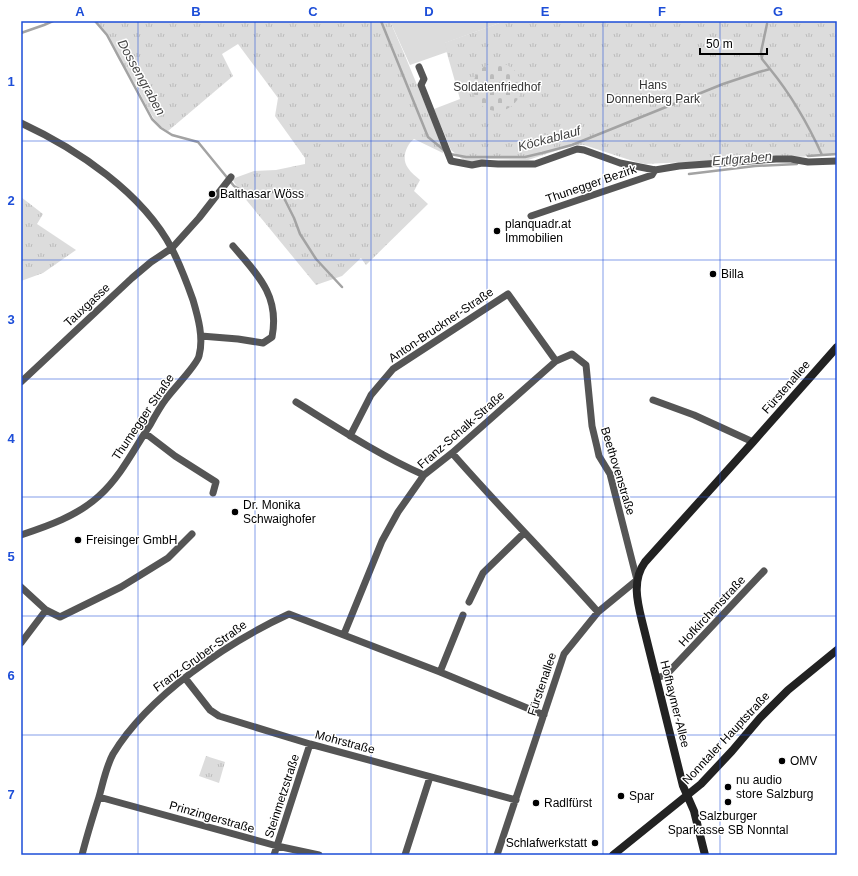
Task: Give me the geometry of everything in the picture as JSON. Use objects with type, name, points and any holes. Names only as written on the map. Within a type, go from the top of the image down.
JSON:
[{"type":"street","points":[[419,67],[424,79],[421,85],[449,155],[458,164],[535,164],[577,149],[584,150],[620,163],[655,170],[680,166],[768,159],[791,159],[808,162],[837,161]]},
{"type":"street","name":"Thumegger Straße","points":[[21,123],[70,149],[112,180],[139,205],[153,221],[172,248],[190,290],[197,314],[201,336],[199,358],[166,399],[118,475],[99,496],[76,512],[52,524],[21,535]]},
{"type":"street","name":"Thunegger Bezirk","points":[[531,216],[652,175],[655,170]]},
{"type":"street","name":"Tauxgasse","points":[[21,382],[132,278],[151,262],[172,248],[199,218],[229,178]]},
{"type":"street","points":[[201,336],[263,343],[272,337],[274,316],[271,298],[253,269],[233,246]]},
{"type":"street","name":"Anton-Bruckner-Straße","points":[[350,436],[371,395],[393,369],[508,294],[556,361]]},
{"type":"street","name":"Fürstenallee","points":[[497,855],[564,654],[598,612],[637,580],[639,572],[645,562],[837,348]]},
{"type":"street","name":"Beethovenstraße","points":[[556,361],[572,354],[586,365],[592,426],[597,448],[610,474],[637,580]]},
{"type":"street","name":"Franz-Schalk-Straße","points":[[344,634],[382,540],[398,512],[424,475],[452,453],[556,361]]},
{"type":"street","points":[[653,400],[694,415],[754,442]]},
{"type":"street","points":[[296,402],[350,436],[406,467],[424,475]]},
{"type":"street","points":[[144,433],[175,456],[216,482],[213,493]]},
{"type":"street","points":[[452,453],[598,612]]},
{"type":"street","points":[[469,602],[483,573],[524,533]]},
{"type":"street","points":[[21,587],[46,610],[60,617],[121,586],[168,558],[192,534]]},
{"type":"street","name":"Hofkirchenstraße","points":[[656,678],[666,675],[764,571]]},
{"type":"street","name":"Hofhaymer-Allee","points":[[637,580],[637,595],[640,614],[683,786],[694,811],[705,855]]},
{"type":"street","points":[[21,643],[46,610]]},
{"type":"street","name":"Franz-Gruber-Straße","points":[[82,855],[107,768],[113,754],[126,736],[157,701],[185,678],[237,641],[264,625],[289,614],[440,672],[544,715]]},
{"type":"street","points":[[440,672],[463,615]]},
{"type":"street","name":"Nonntaler Hauptstraße","points":[[613,855],[701,784],[754,724],[784,694],[837,650]]},
{"type":"street","name":"Mohrstraße","points":[[185,678],[210,710],[219,716],[310,744],[516,800]]},
{"type":"street","name":"Steinmetzstraße","points":[[274,855],[310,744]]},
{"type":"street","points":[[406,855],[430,777]]},
{"type":"street","name":"Prinzingerstraße","points":[[99,797],[277,846],[319,855]]},
{"type":"green space","points":[[95,21],[390,21],[444,149],[443,153],[414,139],[405,152],[406,164],[420,180],[414,191],[428,204],[366,265],[361,258],[342,276],[316,285],[243,196],[232,179],[254,171],[276,170],[305,164],[305,158],[275,116],[278,98],[238,44],[222,54],[233,76],[168,131],[158,123],[150,112],[138,89],[119,60],[106,34]]},
{"type":"green space","points":[[390,21],[505,21],[445,43],[447,52],[410,65]]},
{"type":"green space","name":"Hans Donnenberg Park","points":[[505,21],[837,21],[837,155],[645,164],[584,145],[574,145],[528,160],[489,159],[467,163],[451,150],[434,109],[460,99],[444,43]]},
{"type":"green space","name":"Soldatenfriedhof","points":[[497,63],[506,65],[514,70],[519,78],[521,87],[519,96],[514,104],[506,109],[497,111],[488,109],[480,104],[475,96],[473,87],[475,78],[480,70],[488,65]]},
{"type":"green space","points":[[21,197],[43,214],[37,224],[76,250],[43,273],[21,281]]},
{"type":"green space","points":[[206,756],[225,762],[219,783],[199,776]]},
{"type":"waterway","points":[[21,33],[53,21]]},
{"type":"waterway","name":"Dossengraben","points":[[95,21],[107,35],[152,119],[161,128],[172,135],[198,142],[234,186],[244,192],[274,192],[280,194],[285,200],[300,234],[316,259],[342,287]]},
{"type":"waterway","name":"Köckablauf","points":[[381,21],[428,137],[445,151]]},
{"type":"waterway","name":"Köckablauf","points":[[767,24],[761,52],[762,59],[770,69]]},
{"type":"waterway","name":"Köckablauf","points":[[450,154],[466,157],[525,157],[542,153],[572,145],[723,84],[770,69],[799,110],[822,155]]},
{"type":"waterway","name":"Ertlgraben","points":[[808,156],[837,154]]},
{"type":"waterway","name":"Ertlgraben","points":[[689,174],[755,166],[797,164]]},
{"type":"place","name":"Balthasar Wöss","points":[[212,194]]},
{"type":"place","name":"planquadr.at Immobilien","points":[[497,231]]},
{"type":"place","name":"Billa","points":[[713,274]]},
{"type":"place","name":"Dr. Monika Schwaighofer","points":[[235,512]]},
{"type":"place","name":"Freisinger GmbH","points":[[78,540]]},
{"type":"place","name":"OMV","points":[[782,761]]},
{"type":"place","name":"nu audio store Salzburg","points":[[728,787]]},
{"type":"place","name":"Spar","points":[[621,796]]},
{"type":"place","name":"Salzburger Sparkasse SB Nonntal","points":[[728,802]]},
{"type":"place","name":"Radlfürst","points":[[536,803]]},
{"type":"place","name":"Schlafwerkstatt","points":[[595,843]]}]
